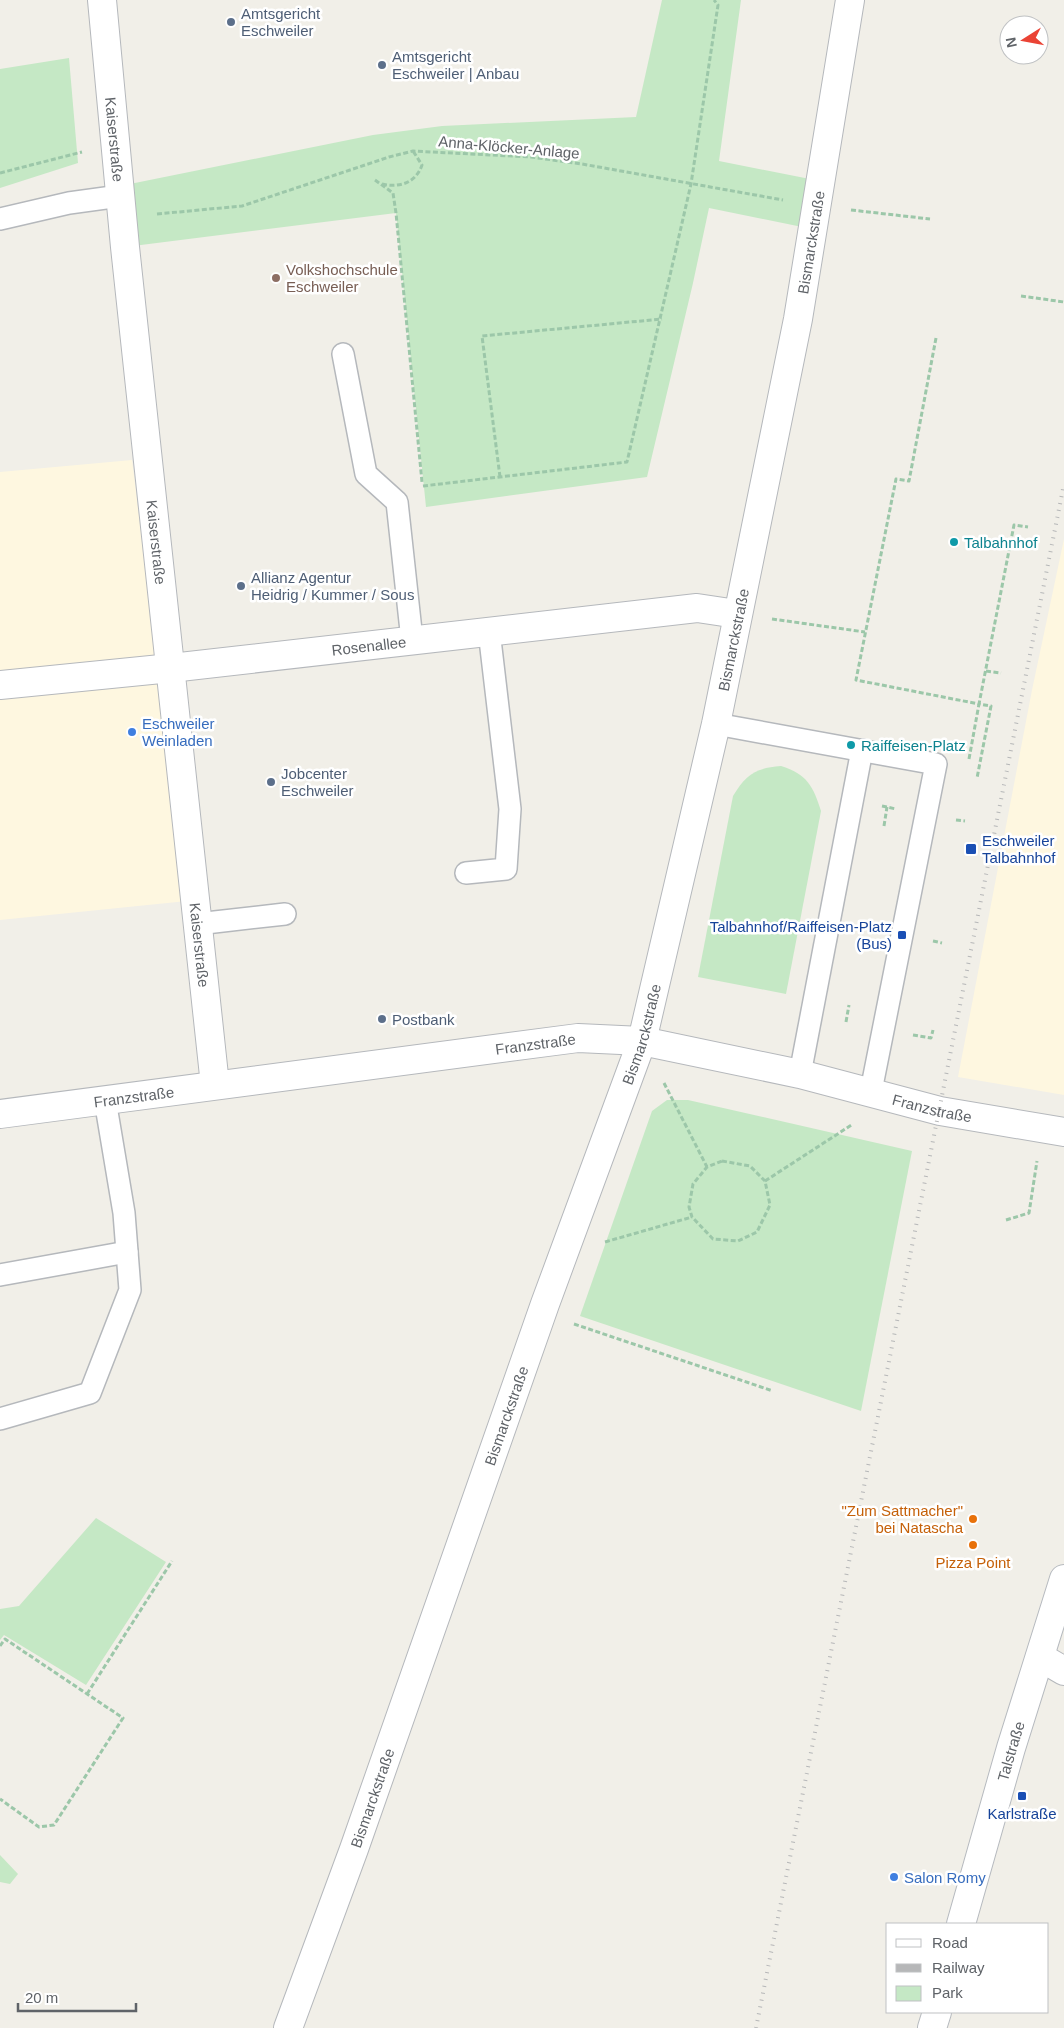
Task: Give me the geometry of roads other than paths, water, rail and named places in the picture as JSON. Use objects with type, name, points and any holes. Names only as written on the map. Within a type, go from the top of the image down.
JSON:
[{"type":"street","name":"Kaiserstraße","points":[[102,0],[121,207],[171,668],[196,924],[215,1085]]},
{"type":"street","name":"Bismarckstraße","points":[[288,2028],[354,1849],[542,1314],[642,1040],[716,724],[798,319],[850,0]]},
{"type":"street","name":"Rosenallee","points":[[0,685],[171,668],[696,608],[737,614]]},
{"type":"street","name":"Franzstraße","points":[[0,1114],[578,1038],[642,1040],[800,1074],[940,1111],[1054,1131]]},
{"type":"street","name":"Talstraße","points":[[961,1923],[1011,1748],[1064,1579]]},
{"type":"street","points":[[1040,1657],[1064,1672]]},
{"type":"street","points":[[932,2028],[937,2013]]},
{"type":"lane","points":[[0,219],[69,203],[121,207]]},
{"type":"lane","points":[[343,354],[366,474],[397,502],[412,640]]},
{"type":"lane","points":[[466,873],[506,869],[510,809],[489,631]]},
{"type":"lane","points":[[716,724],[936,764],[882,1095]]},
{"type":"lane","points":[[800,1074],[862,750]]},
{"type":"lane","points":[[196,924],[285,914]]},
{"type":"lane","points":[[0,1419],[90,1393],[130,1290],[124,1213],[105,1100]]},
{"type":"lane","points":[[0,1275],[127,1252]]},
{"type":"railway","points":[[756,2028],[1064,484]]},
{"type":"place","name":"Amtsgericht Eschweiler","points":[[231,22]]},
{"type":"place","name":"Amtsgericht Eschweiler | Anbau","points":[[382,65]]},
{"type":"place","name":"Volkshochschule Eschweiler","points":[[276,278]]},
{"type":"place","name":"Talbahnhof","points":[[954,542]]},
{"type":"place","name":"Allianz Agentur Heidrig / Kummer / Sous","points":[[241,586]]},
{"type":"place","name":"Eschweiler Weinladen","points":[[132,732]]},
{"type":"place","name":"Raiffeisen-Platz","points":[[851,745]]},
{"type":"place","name":"Jobcenter Eschweiler","points":[[271,782]]},
{"type":"place","name":"Eschweiler Talbahnhof","points":[[971,849]]},
{"type":"place","name":"Talbahnhof/Raiffeisen-Platz (Bus)","points":[[902,935]]},
{"type":"place","name":"Postbank","points":[[382,1019]]},
{"type":"place","name":"\"Zum Sattmacher\" bei Natascha","points":[[973,1519]]},
{"type":"place","name":"Pizza Point","points":[[973,1545]]},
{"type":"place","name":"Karlstraße","points":[[1022,1796]]},
{"type":"place","name":"Salon Romy","points":[[894,1877]]}]
